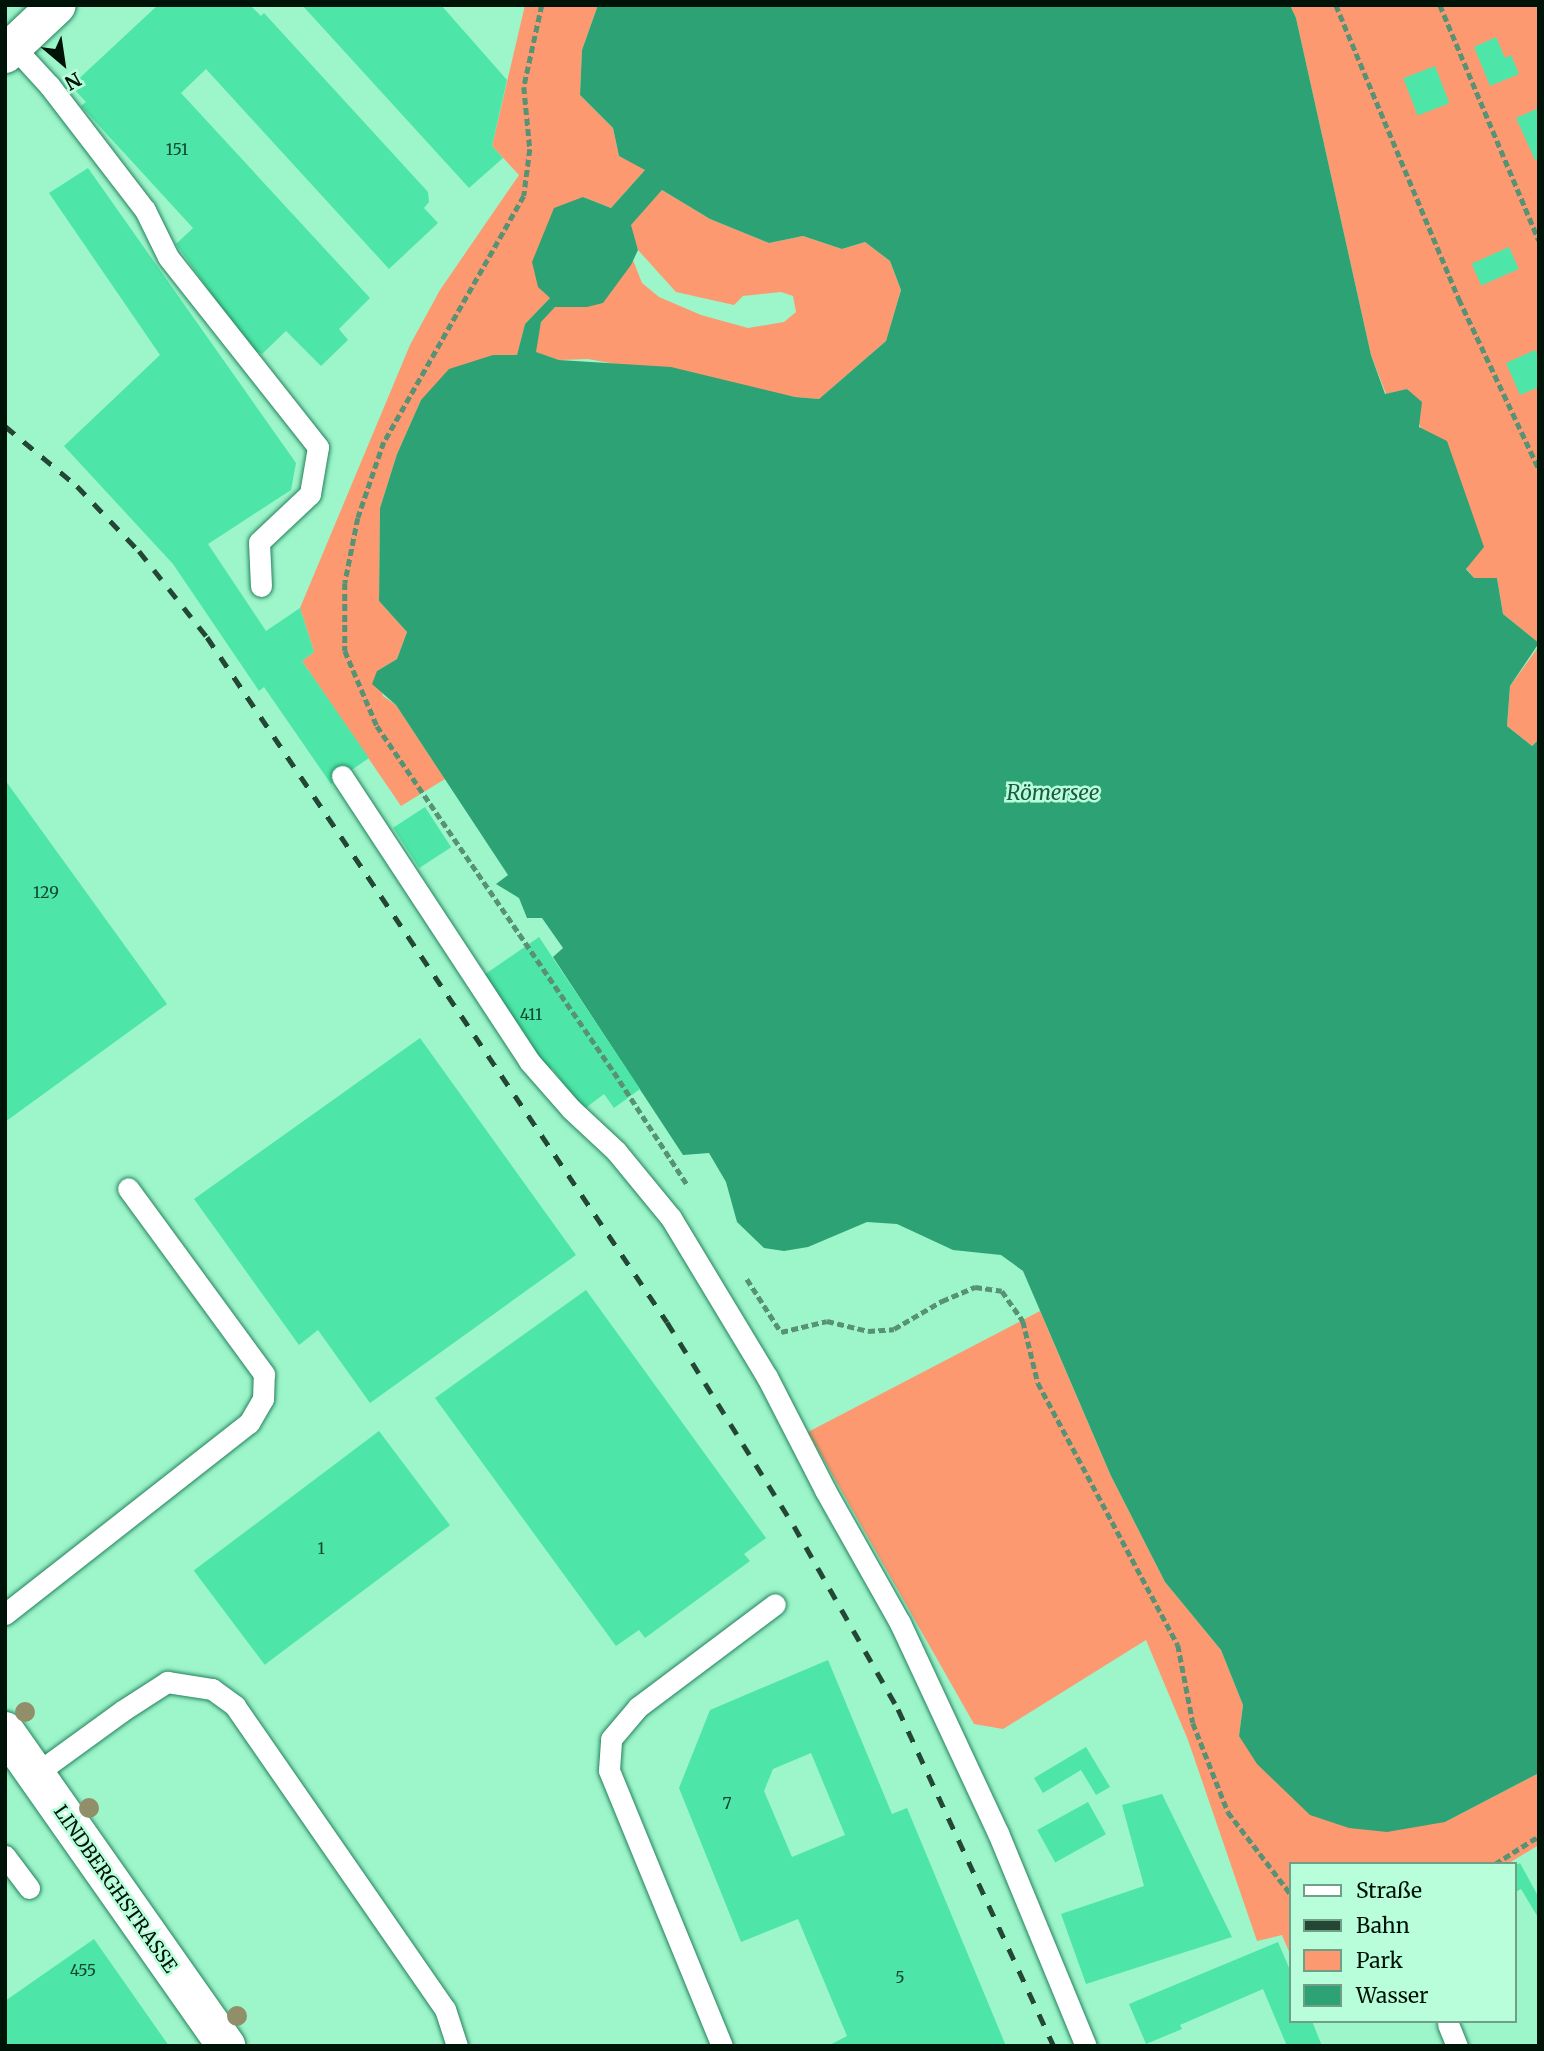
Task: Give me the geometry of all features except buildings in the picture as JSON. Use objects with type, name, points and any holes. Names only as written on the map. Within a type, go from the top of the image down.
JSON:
[{"type":"street","points":[[9,50],[57,5]]},
{"type":"street","name":"LINDBERGHSTRASSE","points":[[5,1731],[226,2046]]},
{"type":"lane","points":[[9,50],[49,85],[145,210],[168,257],[318,447],[310,494],[259,542],[261,586]]},
{"type":"lane","points":[[342,776],[529,1061],[571,1109],[616,1151],[671,1218],[767,1377],[825,1490],[900,1623],[998,1833],[1086,2046]]},
{"type":"lane","points":[[5,1614],[250,1423],[263,1399],[264,1374],[128,1188]]},
{"type":"lane","points":[[722,2046],[609,1770],[611,1739],[638,1707],[775,1604]]},
{"type":"lane","points":[[34,1775],[122,1710],[167,1682],[212,1689],[235,1706],[445,2009],[457,2046]]},
{"type":"lane","points":[[5,1856],[29,1888]]},
{"type":"lane","points":[[1448,2024],[1457,2046]]},
{"type":"path","points":[[542,5],[524,87],[530,149],[524,196],[384,442],[358,518],[345,583],[345,651],[377,726],[614,1072],[694,1196]]},
{"type":"path","points":[[1336,5],[1459,299],[1539,469]]},
{"type":"path","points":[[1440,5],[1539,240]]},
{"type":"path","points":[[745,1275],[781,1332],[827,1321],[868,1331],[894,1329],[942,1301],[975,1287],[1002,1291],[1023,1321],[1038,1383],[1178,1645],[1192,1723],[1228,1812],[1288,1890]]},
{"type":"path","points":[[1498,1862],[1539,1836]]},
{"type":"green space","points":[[525,5],[598,5],[582,50],[580,95],[613,128],[619,156],[646,169],[611,208],[583,197],[550,298],[525,324],[517,356],[493,355],[421,400],[397,454],[380,508],[379,601],[407,632],[397,659],[377,671],[383,696],[396,705],[445,779],[401,806],[302,661],[314,652],[300,608],[410,345],[440,290],[519,175],[492,146]]},
{"type":"green space","points":[[1290,5],[1539,5],[1539,643],[1503,614],[1497,578],[1474,578],[1466,568],[1408,389],[1386,394],[1371,355],[1296,18]]},
{"type":"green space","points":[[662,190],[710,219],[769,243],[803,236],[842,249],[865,242],[890,261],[901,290],[886,341],[819,399],[795,397],[588,359],[559,360],[535,352],[541,322],[547,313],[555,307],[587,307],[633,260],[642,283],[659,297],[701,315],[748,328],[784,322],[796,312],[793,296],[781,292],[743,296],[734,305],[676,292],[638,250],[630,225]]},
{"type":"green space","points":[[1539,646],[1539,739],[1532,746],[1507,726],[1510,686]]},
{"type":"green space","points":[[1040,1311],[1111,1476],[1165,1582],[1221,1650],[1243,1705],[1239,1736],[1445,1822],[1539,1773],[1539,1845],[1510,1862],[1288,1862],[1288,1949],[1282,1935],[1257,1941],[1188,1740],[1146,1640],[1003,1729],[974,1724],[808,1432]]},
{"type":"water","name":"Römersee","points":[[598,5],[1290,5],[1296,18],[1371,355],[1385,394],[1407,389],[1422,402],[1419,427],[1447,441],[1484,547],[1466,569],[1474,578],[1497,578],[1503,614],[1539,643],[1510,686],[1507,726],[1532,746],[1539,739],[1539,1773],[1445,1822],[1387,1832],[1349,1828],[1310,1815],[1257,1764],[1239,1736],[1243,1705],[1221,1650],[1165,1582],[1111,1476],[1023,1271],[1001,1255],[953,1250],[897,1224],[867,1222],[808,1247],[784,1251],[764,1248],[737,1222],[726,1182],[709,1153],[683,1155],[553,957],[563,948],[542,918],[527,918],[519,898],[496,884],[508,875],[396,705],[372,684],[377,671],[397,659],[407,632],[379,601],[380,508],[397,454],[421,400],[449,369],[493,355],[517,355],[525,324],[550,298],[538,287],[532,262],[554,208],[583,197],[611,208],[645,170],[619,156],[613,128],[580,95],[582,50]],"holes":[[[662,190],[710,219],[769,243],[803,236],[842,249],[865,242],[890,261],[901,290],[886,341],[819,399],[795,397],[671,367],[559,360],[536,352],[541,322],[555,307],[587,307],[603,303],[631,265],[638,250],[631,225]]]},
{"type":"railway","points":[[5,426],[77,486],[139,551],[207,637],[667,1322],[794,1526],[898,1709],[1054,2046]]}]
